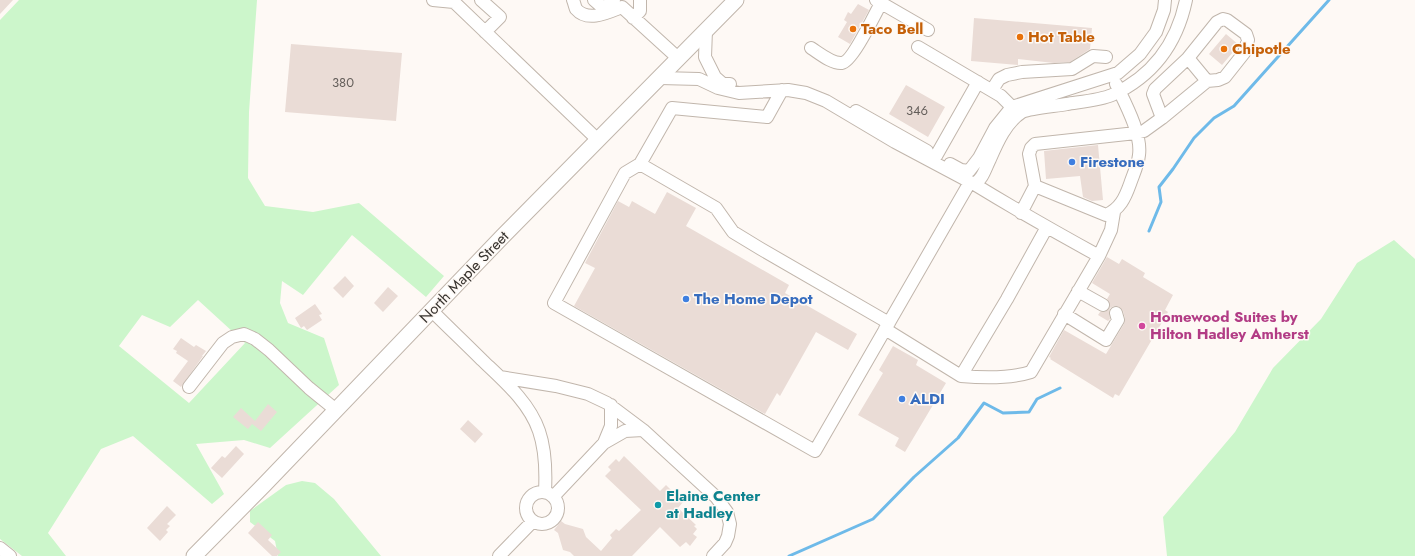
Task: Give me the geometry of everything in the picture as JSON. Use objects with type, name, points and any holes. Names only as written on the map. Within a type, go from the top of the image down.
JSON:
[{"type":"main road","name":"North Maple Street","points":[[194,556],[431,310],[736,0]]},
{"type":"street","points":[[433,0],[454,2],[598,140]]},
{"type":"street","points":[[481,0],[500,17],[485,32]]},
{"type":"street","points":[[573,0],[576,9],[586,15],[599,16],[619,2]]},
{"type":"street","points":[[579,0],[585,7],[592,10],[598,4],[609,5],[619,2]]},
{"type":"street","points":[[633,18],[640,11],[640,0]]},
{"type":"street","points":[[706,30],[705,57],[715,77],[723,84],[803,86],[825,95],[876,121],[961,170],[969,171],[979,158],[995,128],[1012,107],[1118,73],[1140,54],[1156,32],[1164,10],[1165,0]]},
{"type":"street","points":[[782,90],[767,118],[672,108],[640,164],[625,173],[554,303],[816,451],[887,326],[972,183],[980,180],[1007,126],[1022,112],[1110,95],[1131,83],[1156,64],[1172,41],[1182,17],[1186,0]]},
{"type":"street","points":[[619,2],[633,18],[678,58]]},
{"type":"street","points":[[811,48],[835,62],[846,62],[853,53],[879,2],[928,30]]},
{"type":"street","points":[[1021,213],[1035,186],[1029,154],[1031,148],[1035,144],[1144,131],[1162,118],[1207,81],[1218,80],[1225,77],[1244,53],[1248,40],[1246,34],[1227,20],[1223,19],[1217,22],[1188,58],[1158,86],[1153,94],[1162,118]]},
{"type":"street","points":[[918,47],[1002,96],[1012,107]]},
{"type":"street","points":[[992,90],[999,79],[1008,75],[1022,72],[1072,69],[1093,56],[1106,57]]},
{"type":"street","points":[[1188,58],[1207,81]]},
{"type":"street","points":[[640,164],[716,208],[733,232],[887,326],[961,376],[978,378],[1021,375],[1031,372],[1099,256],[1111,230],[1114,212],[1125,198],[1138,161],[1140,144],[1134,124],[1112,75]]},
{"type":"street","points":[[660,78],[699,78],[718,88],[739,93],[788,90],[806,93],[826,101],[895,142],[972,183],[1021,213],[1099,256]]},
{"type":"street","points":[[936,156],[978,82]]},
{"type":"street","points":[[1035,186],[1106,215],[1114,212]]},
{"type":"street","points":[[961,376],[1007,299],[1047,227]]},
{"type":"street","points":[[1078,291],[1103,305]]},
{"type":"street","points":[[431,310],[500,377],[523,402],[534,418],[539,431],[544,455],[549,495]]},
{"type":"street","points":[[1064,314],[1106,340],[1118,320],[1116,313]]},
{"type":"street","points":[[189,387],[223,343],[232,337],[244,334],[255,339],[269,350],[309,388],[336,410]]},
{"type":"street","points":[[500,377],[578,391],[611,405],[643,430],[716,498],[727,512],[730,524],[728,536],[725,543],[713,556]]},
{"type":"street","points":[[604,442],[611,426],[611,405]]},
{"type":"street","points":[[549,495],[604,442],[625,431],[643,430]]},
{"type":"street","points":[[535,493],[549,495],[557,502],[558,509],[554,519],[549,523],[542,525],[532,522],[526,513],[526,503],[535,493]]},
{"type":"street","points":[[499,556],[532,522]]},
{"type":"street","points":[[0,548],[10,556]]},
{"type":"green space","points":[[19,0],[257,0],[249,112],[248,178],[265,206],[313,212],[359,203],[444,276],[426,297],[352,235],[303,295],[282,281],[280,303],[288,323],[324,338],[339,385],[270,448],[244,440],[196,444],[224,494],[212,504],[133,436],[101,449],[48,533],[66,556],[22,556],[0,539],[0,20]],"holes":[[[198,300],[245,343],[189,403],[119,346],[142,315],[170,327]]]},
{"type":"green space","points":[[1394,240],[1415,259],[1415,556],[1167,556],[1163,517],[1235,432],[1273,368],[1321,319],[1357,263]]},
{"type":"green space","points":[[302,481],[315,483],[334,499],[381,556],[278,556],[275,541],[250,522],[250,511],[286,485]]},
{"type":"building","points":[[0,0],[13,0],[0,14]]},
{"type":"building","name":"Taco Bell","points":[[858,4],[869,10],[850,44],[838,37],[847,22],[844,20],[848,12],[851,14]]},
{"type":"building","points":[[974,18],[1092,28],[1090,49],[1070,62],[1054,63],[1018,59],[1018,65],[971,61]]},
{"type":"building","name":"Chipotle","points":[[1226,34],[1239,45],[1222,65],[1209,54]]},
{"type":"building","points":[[291,44],[402,53],[396,121],[285,112]]},
{"type":"building","points":[[906,85],[945,107],[928,137],[889,114]]},
{"type":"building","name":"Firestone","points":[[1098,145],[1103,200],[1092,201],[1083,197],[1080,176],[1046,179],[1044,151]]},
{"type":"building","name":"The Home Depot","points":[[667,192],[696,208],[686,226],[789,285],[785,293],[857,334],[848,350],[816,332],[780,396],[777,393],[765,414],[574,306],[595,268],[585,263],[618,201],[629,207],[632,201],[655,214]]},
{"type":"building","name":"Homewood Suites by Hilton Hadley Amherst","points":[[1107,257],[1119,264],[1122,259],[1145,273],[1143,277],[1173,295],[1165,310],[1168,312],[1119,396],[1115,394],[1113,398],[1049,357],[1064,330],[1106,354],[1124,324],[1125,318],[1123,311],[1118,306],[1110,308],[1110,319],[1108,321],[1098,315],[1100,312],[1107,311],[1110,305],[1107,299],[1110,294],[1092,283]]},
{"type":"building","points":[[345,276],[354,286],[343,298],[333,288]]},
{"type":"building","points":[[388,287],[398,296],[383,312],[374,303]]},
{"type":"building","points":[[315,304],[322,314],[319,315],[322,320],[307,330],[304,326],[301,328],[295,318]]},
{"type":"building","points":[[181,338],[194,347],[196,345],[206,351],[181,387],[173,381],[188,361],[176,353],[177,351],[173,349]]},
{"type":"building","name":"ALDI","points":[[893,346],[918,360],[916,365],[946,383],[905,452],[895,446],[899,438],[858,415],[883,373],[879,370]]},
{"type":"building","points":[[268,404],[277,412],[261,431],[252,424],[248,429],[233,417],[241,408],[255,421]]},
{"type":"building","points":[[468,420],[483,434],[475,443],[460,429]]},
{"type":"building","points":[[236,446],[244,454],[222,478],[211,468],[222,456],[225,458]]},
{"type":"building","name":"Elaine Center at Hadley","points":[[624,456],[660,491],[666,485],[683,502],[678,508],[696,525],[694,526],[697,529],[693,534],[697,537],[690,546],[686,542],[680,547],[660,527],[632,556],[574,556],[570,552],[563,550],[558,533],[554,530],[561,521],[565,524],[583,529],[586,537],[601,551],[612,538],[610,535],[616,529],[619,531],[641,510],[605,476],[611,470],[608,467],[616,459],[619,462]]},
{"type":"building","points":[[167,506],[176,515],[167,524],[170,526],[166,530],[168,532],[160,541],[147,528]]},
{"type":"building","points":[[258,522],[272,535],[268,540],[281,552],[277,556],[272,556],[248,533]]},
{"type":"waterway","points":[[1149,231],[1161,202],[1159,187],[1194,138],[1214,118],[1234,106],[1329,0]]},
{"type":"waterway","points":[[789,556],[873,519],[914,477],[958,438],[984,403],[1003,413],[1029,412],[1037,399],[1060,388]]},
{"type":"place","name":"Taco Bell","points":[[853,29]]},
{"type":"place","name":"Hot Table","points":[[1020,37]]},
{"type":"place","name":"Chipotle","points":[[1224,49]]},
{"type":"place","name":"Firestone","points":[[1072,162]]},
{"type":"place","name":"The Home Depot","points":[[686,299]]},
{"type":"place","name":"Homewood Suites by Hilton Hadley Amherst","points":[[1142,326]]},
{"type":"place","name":"ALDI","points":[[902,399]]},
{"type":"place","name":"Elaine Center at Hadley","points":[[658,505]]}]
